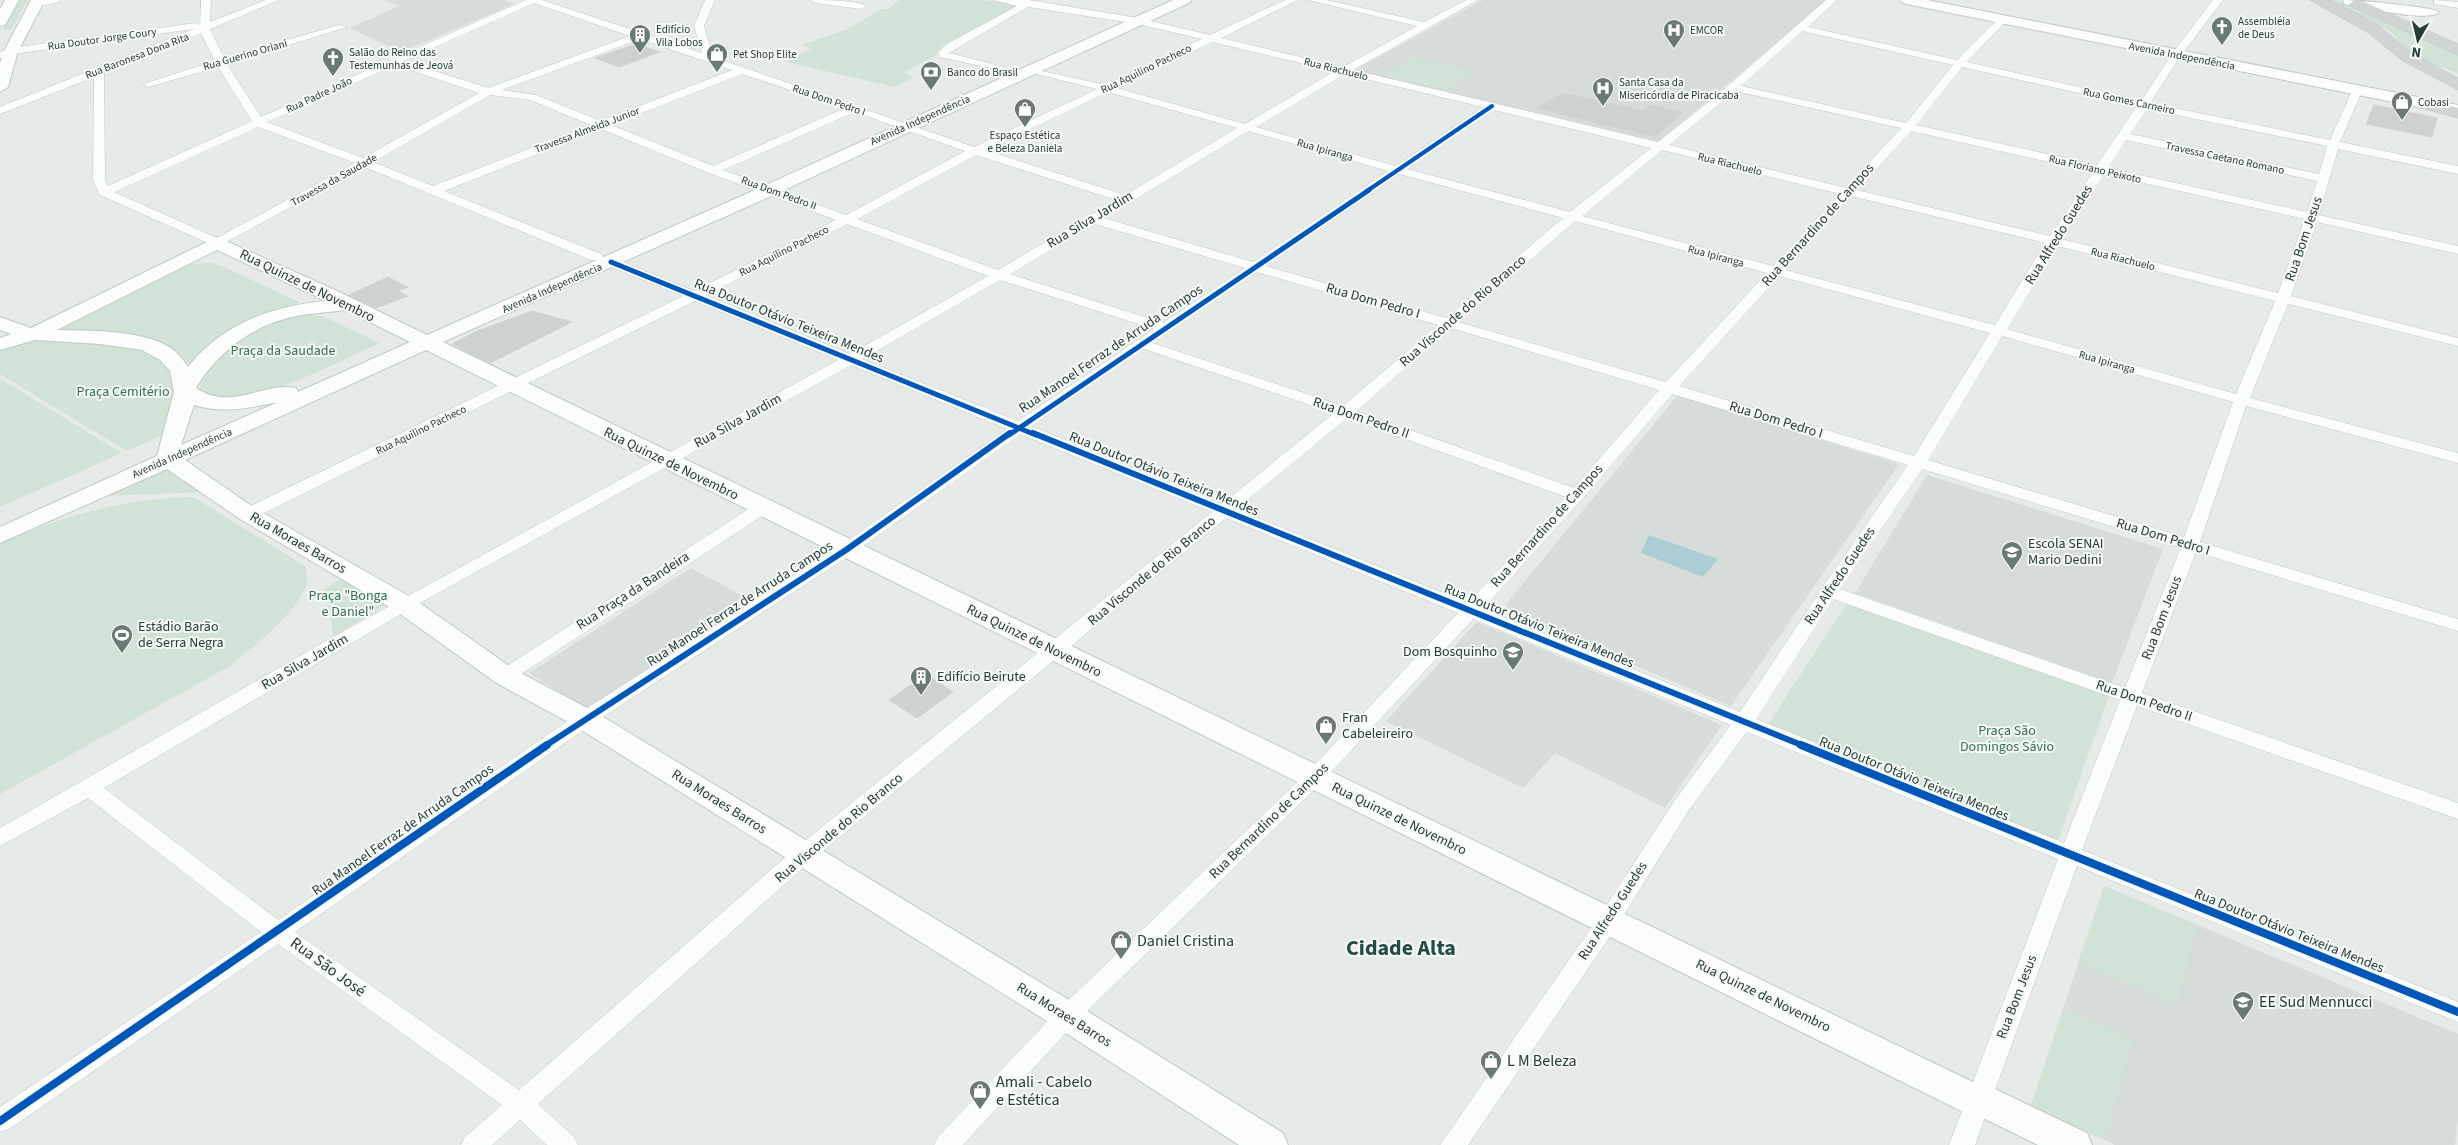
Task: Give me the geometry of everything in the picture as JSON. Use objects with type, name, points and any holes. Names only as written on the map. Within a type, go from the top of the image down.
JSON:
[{"type":"main road","points":[[0,22],[12,0]]},
{"type":"main road","name":"Avenida Independência","points":[[898,125],[1004,70],[1162,0]]},
{"type":"main road","name":"Avenida Independência","points":[[0,536],[288,394],[603,260],[898,125],[1032,70],[1184,0]]},
{"type":"main road","name":"Avenida Independência","points":[[1906,0],[2179,52],[2458,102]]},
{"type":"main road","name":"Avenida Independência","points":[[1938,0],[2434,106]]},
{"type":"main road","points":[[2317,0],[2340,10],[2373,29],[2426,69],[2458,85]]},
{"type":"main road","points":[[2347,0],[2456,48]]},
{"type":"main road","points":[[0,87],[5,54],[38,1]]},
{"type":"main road","points":[[0,32],[21,31]]},
{"type":"main road","points":[[2426,69],[2458,75]]},
{"type":"main road","points":[[2434,106],[2458,111]]},
{"type":"main road","name":"Rua Quinze de Novembro","points":[[218,243],[347,304],[846,550],[1609,920],[1978,1102],[1982,1100],[2074,1145]]},
{"type":"main road","name":"Travessa da Saudade","points":[[34,334],[218,243]]},
{"type":"main road","points":[[168,453],[181,410],[184,390],[191,376],[203,363],[256,324],[294,310],[347,304]]},
{"type":"main road","points":[[0,323],[34,334],[136,341],[162,352],[175,361],[184,390],[203,401],[224,403],[248,402],[288,394]]},
{"type":"main road","points":[[0,344],[34,334]]},
{"type":"main road","name":"Avenida Independência","points":[[0,523],[168,453],[418,340]]},
{"type":"main road","name":"Rua Moraes Barros","points":[[168,453],[248,514],[404,605],[506,676],[585,718],[1067,1016],[1270,1145]]},
{"type":"street","points":[[38,1],[56,0]]},
{"type":"street","points":[[206,0],[204,27],[220,62],[259,123]]},
{"type":"street","name":"Rua Baronesa Dona Rita","points":[[0,111],[274,0]]},
{"type":"street","name":"Rua Dom Pedro I","points":[[534,0],[855,108],[974,152],[1125,199]]},
{"type":"street","name":"Rua Padre João","points":[[104,192],[534,0]]},
{"type":"street","points":[[708,58],[703,43],[700,22],[710,0]]},
{"type":"street","points":[[815,0],[861,6]]},
{"type":"street","name":"Rua Riachuelo","points":[[998,0],[1031,1],[1138,21],[1846,193],[2053,241],[2458,342]]},
{"type":"street","name":"Rua Aquilino Pacheco","points":[[248,514],[694,296],[849,218],[974,152],[1209,38],[1293,0]]},
{"type":"street","points":[[1313,0],[1425,25]]},
{"type":"street","name":"Rua Silva Jardim","points":[[0,838],[90,789],[404,605],[850,360],[999,275],[1343,71],[1474,0]]},
{"type":"street","name":"Rua Visconde do Rio Branco","points":[[474,1145],[804,854],[1055,651],[1345,412],[1572,216],[1732,87],[1832,0]]},
{"type":"street","name":"Rua Alfredo Guedes","points":[[1453,1145],[1609,920],[1682,804],[1743,723],[1829,591],[1918,463],[2053,241],[2179,52],[2218,0]]},
{"type":"street","points":[[2347,0],[2407,11],[2436,4],[2458,5]]},
{"type":"street","points":[[1004,70],[944,56],[943,52],[1031,1]]},
{"type":"street","points":[[558,8],[570,3]]},
{"type":"street","points":[[2427,34],[2436,4]]},
{"type":"street","name":"Rua Bernardino de Campos","points":[[947,1145],[1067,1016],[1314,778],[1470,612],[1577,496],[1668,388],[1909,126],[1960,63],[2003,19]]},
{"type":"street","name":"Rua Doutor Jorge Coury","points":[[5,54],[204,27]]},
{"type":"street","name":"Rua Guerino Oriani","points":[[148,84],[342,27]]},
{"type":"street","name":"Rua Gomes Carneiro","points":[[1801,28],[2145,105],[2458,170]]},
{"type":"street","name":"Travessa da Saudade","points":[[218,243],[366,163],[488,92],[639,36]]},
{"type":"street","points":[[684,50],[703,43]]},
{"type":"street","name":"Rua Dom Pedro II","points":[[394,61],[488,92],[532,98],[713,170],[849,218],[999,275],[1164,328]]},
{"type":"street","points":[[99,70],[99,180],[104,192]]},
{"type":"street","name":"Travessa Almeida Junior","points":[[432,191],[742,70]]},
{"type":"street","name":"Rua Ipiranga","points":[[1032,70],[1106,88],[1397,170],[2458,458]]},
{"type":"street","name":"Rua Floriano Peixoto","points":[[1732,87],[2458,250]]},
{"type":"street","name":"Rua Bom Jesus","points":[[1962,1145],[2070,855],[2190,546],[2241,400],[2283,299],[2312,218],[2334,143],[2357,91]]},
{"type":"street","name":"Rua Manoel Ferraz de Arruda Campos","points":[[0,1121],[278,932],[585,718],[846,550],[1018,428],[1143,344],[1253,266],[1492,106]]},
{"type":"street","points":[[713,170],[855,108]]},
{"type":"street","name":"Rua Doutor Otávio Teixeira Mendes","points":[[259,123],[366,163],[2458,1012]]},
{"type":"street","name":"Travessa Caetano Romano","points":[[2124,136],[2324,179]]},
{"type":"street","name":"Rua Quinze de Novembro","points":[[104,192],[218,243]]},
{"type":"street","name":"Rua Dom Pedro I","points":[[1092,219],[1450,323],[2458,625]]},
{"type":"street","name":"Rua Dom Pedro II","points":[[1143,344],[1345,412],[1577,496]]},
{"type":"street","name":"Rua Praça da Bandeira","points":[[506,676],[762,508]]},
{"type":"street","name":"Rua Dom Pedro II","points":[[1829,591],[2458,811]]},
{"type":"street","name":"Rua São José","points":[[90,789],[278,932],[521,1105],[565,1145]]},
{"type":"shaded area","points":[[384,0],[505,0],[514,4],[401,52],[350,28],[399,6]]},
{"type":"shaded area","name":"Santa Casa da Misericórdia de Piracicaba","points":[[1483,0],[1828,0],[1657,143],[1353,71]]},
{"type":"shaded area","points":[[1678,395],[1899,464],[1731,706],[1512,614],[1506,604]]},
{"type":"shaded area","name":"Escola SENAI Mario Dedini","points":[[1927,475],[2163,549],[2112,683],[1855,593]]},
{"type":"shaded area","points":[[691,568],[754,602],[587,708],[529,673]]},
{"type":"shaded area","name":"Dom Bosquinho","points":[[1477,622],[1722,725],[1665,808],[1555,753],[1523,788],[1386,721]]},
{"type":"shaded area","name":"EE Sud Mennucci","points":[[2104,886],[2458,1034],[2458,1118],[2455,1145],[2115,1145],[2031,1105]]},
{"type":"green space","points":[[18,0],[28,0],[12,29],[3,30]]},
{"type":"green space","points":[[899,0],[981,0],[1022,4],[942,46],[935,56],[904,72],[914,78],[895,87],[786,62],[811,49],[802,45],[848,29],[881,9],[889,9]]},
{"type":"green space","points":[[2326,0],[2338,0],[2458,54],[2458,73],[2430,64],[2406,47],[2388,30]]},
{"type":"green space","points":[[1413,57],[1476,71],[1448,90],[1383,74]]},
{"type":"green space","points":[[211,263],[222,266],[299,302],[294,307],[196,363],[188,363],[180,354],[149,342],[130,338],[61,331],[58,328],[188,264]]},
{"type":"green space","name":"Praça da Saudade","points":[[300,315],[322,316],[380,343],[300,379],[257,393],[236,397],[217,396],[199,390],[205,376],[226,351],[254,332],[270,324]]},
{"type":"green space","name":"Praça Cemitério","points":[[38,337],[136,345],[168,362],[173,380],[173,389],[166,433],[127,451],[0,374],[0,351]]},
{"type":"green space","points":[[0,379],[122,453],[0,507]]},
{"type":"green space","points":[[168,466],[204,492],[100,496]]},
{"type":"green space","name":"Estádio Barão de Serra Negra","points":[[193,497],[305,566],[307,581],[296,604],[274,628],[228,667],[0,794],[0,544],[46,525],[94,510],[143,501]]},
{"type":"green space","name":"Praça \"Bonga e Daniel\"","points":[[343,578],[387,604],[334,636],[324,589]]},
{"type":"green space","name":"Praça São Domingos Sávio","points":[[1848,602],[2109,695],[2058,841],[1767,726]]},
{"type":"green space","points":[[2104,886],[2197,925],[2177,1005],[2078,962]]},
{"type":"green space","points":[[2063,1008],[2133,1039],[2105,1140],[2031,1105]]},
{"type":"water","points":[[1649,535],[1718,559],[1703,577],[1641,553]]},
{"type":"building","name":"Edifício Vila Lobos","points":[[636,44],[660,52],[619,67],[595,58]]},
{"type":"building","points":[[1563,93],[1643,111],[1651,105],[1682,113],[1655,137],[1537,108]]},
{"type":"building","name":"Cobasi","points":[[2374,105],[2437,118],[2432,137],[2366,124]]},
{"type":"building","points":[[388,277],[408,287],[398,291],[408,296],[376,308],[349,295]]},
{"type":"building","points":[[532,311],[572,322],[490,363],[452,344],[475,332]]},
{"type":"building","name":"Edifício Beirute","points":[[926,674],[953,692],[917,718],[889,700]]},
{"type":"cycle path","points":[[0,1121],[278,932],[585,719],[846,550],[1018,428],[1492,106]]},
{"type":"cycle path","points":[[611,262],[2458,1012]]},
{"type":"place","name":"Assembléia de Deus","points":[[2222,46]]},
{"type":"place","name":"EMCOR","points":[[1674,49]]},
{"type":"place","name":"Edifício Vila Lobos","points":[[640,54]]},
{"type":"place","name":"Pet Shop Elite","points":[[717,73]]},
{"type":"place","name":"Salão do Reino das Testemunhas de Jeová","points":[[333,77]]},
{"type":"place","name":"Banco do Brasil","points":[[931,91]]},
{"type":"place","name":"Santa Casa da Misericórdia de Piracicaba","points":[[1603,107]]},
{"type":"place","name":"Cobasi","points":[[2402,121]]},
{"type":"place","name":"Espaço Estética e Beleza Daniela","points":[[1025,128]]},
{"type":"place","name":"Escola SENAI Mario Dedini","points":[[2012,571]]},
{"type":"place","name":"Estádio Barão de Serra Negra","points":[[122,654]]},
{"type":"place","name":"Dom Bosquinho","points":[[1513,671]]},
{"type":"place","name":"Edifício Beirute","points":[[921,696]]},
{"type":"place","name":"Fran Cabeleireiro","points":[[1326,745]]},
{"type":"place","name":"Daniel Cristina","points":[[1121,960]]},
{"type":"place","name":"EE Sud Mennucci","points":[[2243,1021]]},
{"type":"place","name":"L M Beleza","points":[[1491,1080]]},
{"type":"place","name":"Amali - Cabelo e Estética","points":[[980,1110]]},
{"type":"district","name":"Cidade Alta","points":[[1401,948]]}]
